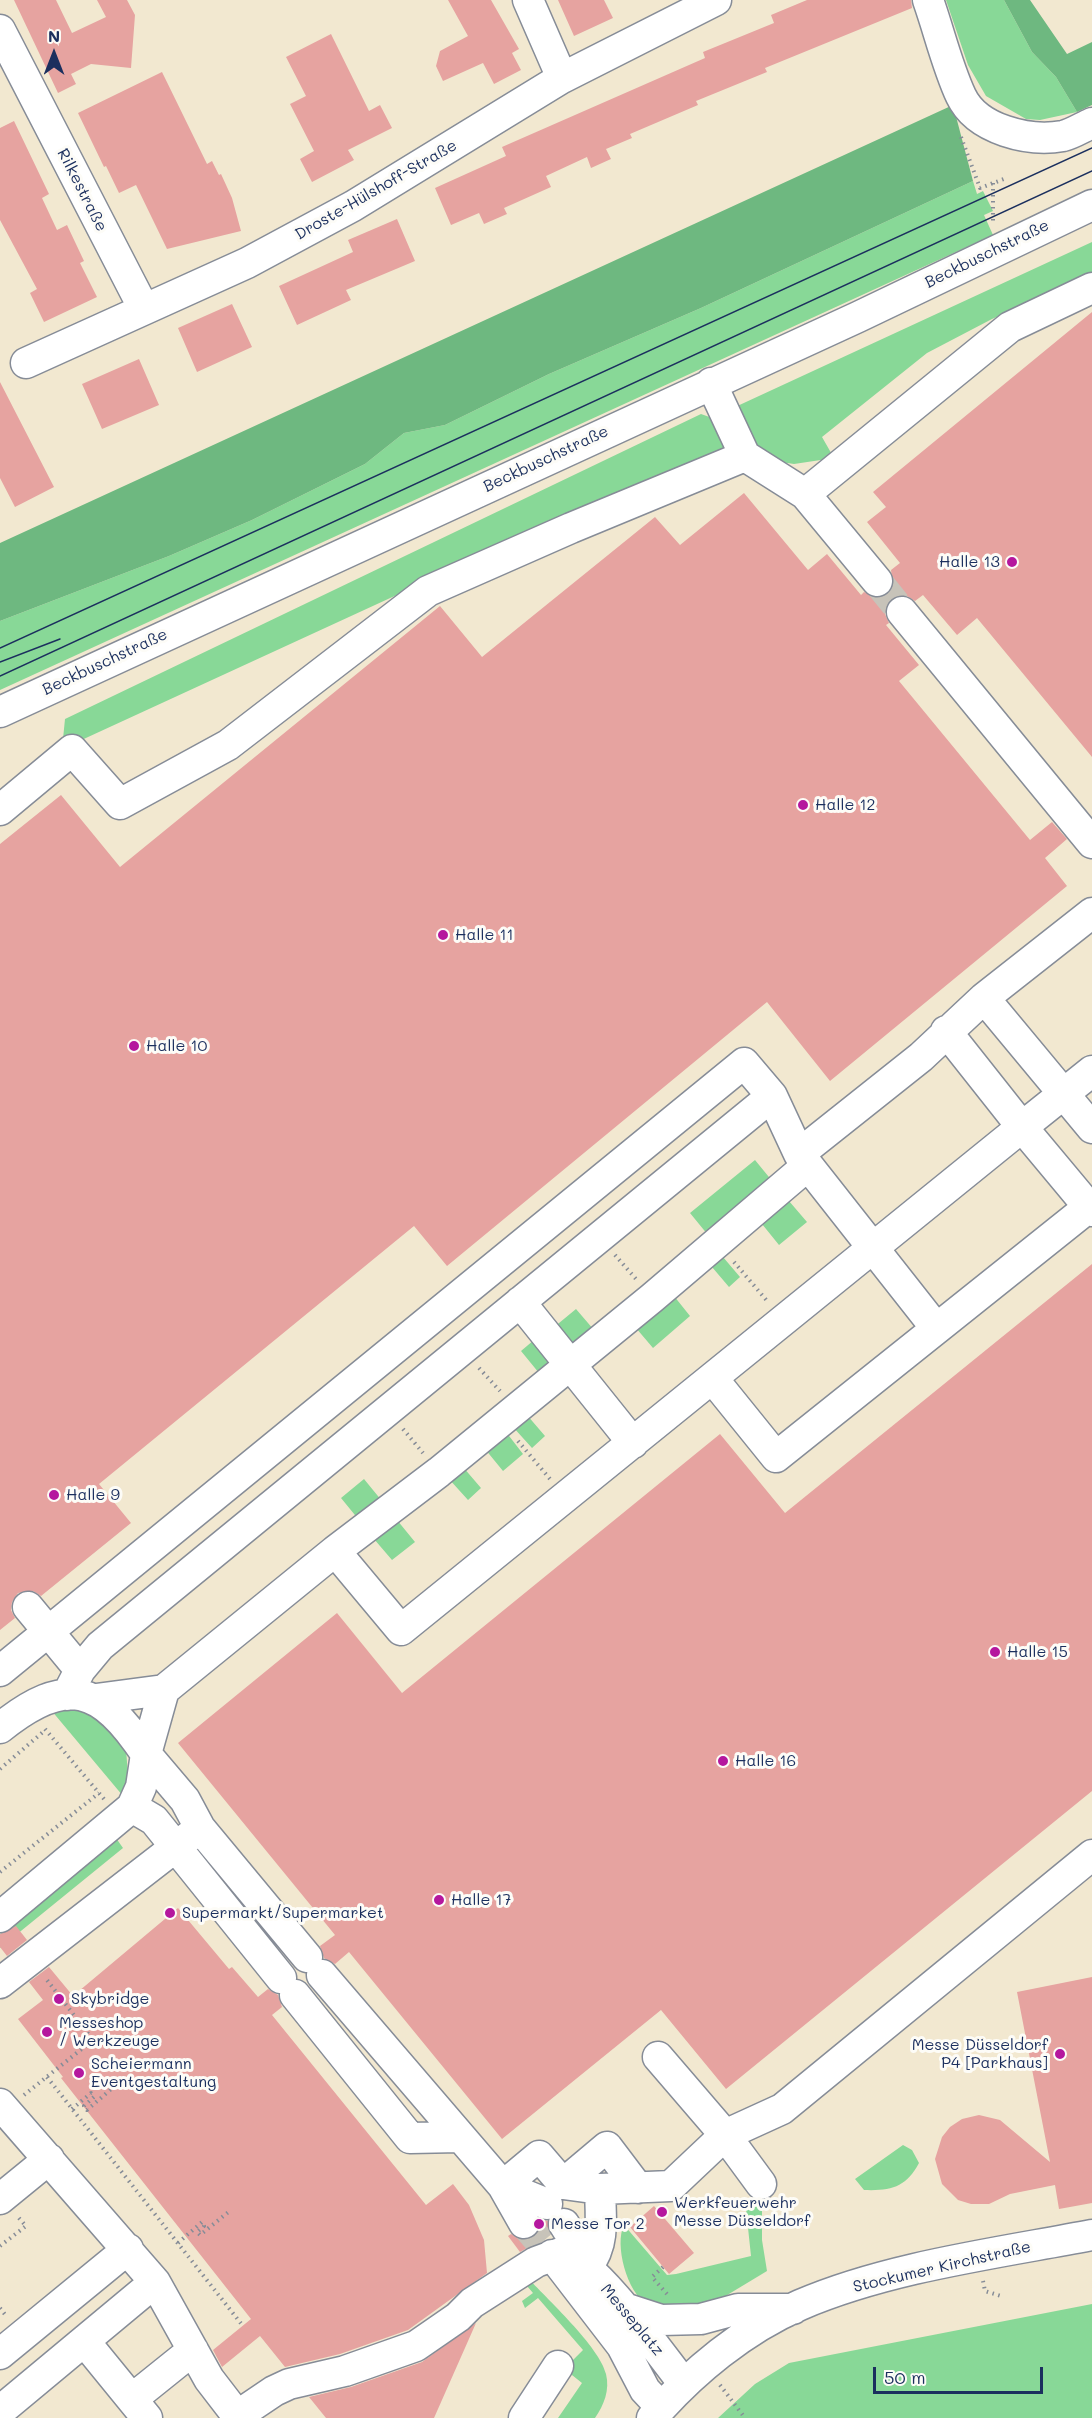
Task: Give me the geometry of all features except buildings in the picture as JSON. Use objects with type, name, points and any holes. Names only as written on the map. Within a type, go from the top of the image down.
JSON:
[{"type":"street","points":[[528,0],[562,78]]},
{"type":"street","name":"Droste-Hülshoff-Straße","points":[[26,363],[247,263],[353,206],[562,78],[716,0]]},
{"type":"street","points":[[928,0],[962,98],[978,115],[994,126],[1028,138],[1064,136],[1092,123]]},
{"type":"street","name":"Rilkestraße","points":[[0,30],[10,75],[144,309]]},
{"type":"street","name":"Beckbuschstraße","points":[[0,712],[711,382],[858,317],[1092,205]]},
{"type":"street","points":[[805,494],[1010,327],[1092,288]]},
{"type":"street","points":[[711,382],[745,456],[805,494],[877,581]]},
{"type":"street","points":[[0,810],[72,750],[120,804],[228,745],[428,591],[571,528],[745,456]]},
{"type":"street","points":[[902,612],[1092,843]]},
{"type":"street","points":[[96,1699],[164,1690],[335,1551],[439,1472],[567,1364],[718,1243],[803,1160],[921,1057],[946,1031],[1092,913]]},
{"type":"street","points":[[984,998],[1092,1128]]},
{"type":"street","points":[[713,1380],[776,1457],[936,1328],[1090,1209],[946,1031]]},
{"type":"street","points":[[0,1671],[744,1063],[772,1096],[803,1160],[936,1328]]},
{"type":"street","points":[[335,1551],[401,1630],[713,1380],[783,1319],[1092,1071]]},
{"type":"street","points":[[0,1728],[38,1718],[44,1699],[73,1683],[100,1646],[389,1412],[772,1096]]},
{"type":"street","points":[[520,1302],[567,1364],[633,1443]]},
{"type":"street","points":[[28,1607],[48,1632],[73,1683],[124,1721],[146,1754],[185,1800],[200,1828],[560,2255],[622,2346],[657,2413]]},
{"type":"street","points":[[0,1917],[125,1814],[141,1787],[146,1754],[164,1690]]},
{"type":"street","points":[[125,1814],[154,1820],[410,2138],[460,2138]]},
{"type":"street","points":[[0,1983],[200,1828]]},
{"type":"street","points":[[503,2186],[558,2204],[600,2189],[671,2186],[725,2135],[782,2109],[1092,1855]]},
{"type":"street","points":[[658,2057],[725,2135],[761,2184]]},
{"type":"street","points":[[2,2107],[155,2282],[209,2379],[238,2417],[274,2391],[289,2384],[345,2371],[416,2346],[458,2317],[472,2303],[560,2255],[601,2242],[600,2189]]},
{"type":"street","points":[[558,2204],[607,2147],[638,2188]]},
{"type":"street","points":[[503,2186],[539,2156],[574,2240],[560,2255]]},
{"type":"street","points":[[0,2199],[49,2159]]},
{"type":"street","name":"Stockumer Kirchstraße","points":[[657,2413],[695,2375],[733,2344],[793,2309],[879,2279],[1092,2235]]},
{"type":"street","points":[[0,2354],[128,2249]]},
{"type":"street","name":"Messeplatz","points":[[560,2255],[624,2308],[695,2375]]},
{"type":"street","points":[[0,2411],[155,2282]]},
{"type":"street","points":[[624,2308],[661,2320],[701,2319],[738,2309],[793,2309]]},
{"type":"street","points":[[85,2342],[140,2409],[193,2350]]},
{"type":"street","points":[[524,2418],[558,2366]]},
{"type":"path","points":[[978,115],[957,126],[980,188],[1004,179]]},
{"type":"path","points":[[993,183],[994,227]]},
{"type":"path","points":[[600,1237],[652,1298]]},
{"type":"path","points":[[718,1243],[783,1319]]},
{"type":"path","points":[[464,1350],[566,1498]]},
{"type":"path","points":[[389,1412],[439,1472]]},
{"type":"path","points":[[0,1769],[38,1718],[99,1793],[125,1814]]},
{"type":"path","points":[[0,1872],[99,1793]]},
{"type":"path","points":[[2,2107],[47,2077],[93,2040],[30,1958]]},
{"type":"path","points":[[47,2077],[243,2326]]},
{"type":"path","points":[[72,2109],[91,2093],[94,2097],[84,2106],[87,2110],[124,2078]]},
{"type":"path","points":[[178,2243],[201,2222],[204,2226],[197,2232],[200,2235],[231,2210]]},
{"type":"path","points":[[695,2375],[745,2418]]},
{"type":"green space","points":[[946,0],[1004,0],[1032,52],[1056,77],[1077,112],[1040,120],[1026,119],[986,96],[968,65]]},
{"type":"green space","points":[[1004,0],[1030,0],[1067,54],[1092,42],[1092,105],[1077,112],[1056,77],[1032,52]]},
{"type":"green space","points":[[953,105],[973,181],[701,308],[549,374],[445,425],[404,433],[365,464],[252,520],[169,556],[0,621],[0,543]]},
{"type":"green space","points":[[973,181],[977,194],[983,191],[993,211],[984,215],[993,235],[0,690],[0,621],[169,556],[252,520],[365,464],[404,433],[445,425],[549,374],[701,308]]},
{"type":"green space","points":[[1092,242],[1092,276],[992,319],[927,353],[822,437],[834,458],[794,464],[761,459],[733,408]]},
{"type":"green space","points":[[701,414],[715,419],[727,450],[475,559],[62,749],[65,719]]},
{"type":"green space","points":[[755,1160],[773,1182],[708,1235],[690,1213]]},
{"type":"green space","points":[[789,1201],[807,1222],[779,1245],[762,1224]]},
{"type":"green space","points":[[723,1257],[740,1277],[729,1287],[712,1267]]},
{"type":"green space","points":[[674,1296],[690,1316],[653,1348],[636,1328]]},
{"type":"green space","points":[[576,1309],[594,1330],[570,1349],[553,1328]]},
{"type":"green space","points":[[534,1340],[553,1361],[539,1373],[521,1351]]},
{"type":"green space","points":[[527,1415],[545,1436],[532,1448],[513,1427]]},
{"type":"green space","points":[[506,1432],[523,1454],[503,1471],[485,1449]]},
{"type":"green space","points":[[463,1467],[481,1488],[468,1500],[449,1479]]},
{"type":"green space","points":[[364,1479],[382,1501],[359,1520],[341,1498]]},
{"type":"green space","points":[[397,1520],[415,1542],[392,1560],[374,1539]]},
{"type":"green space","points":[[51,1710],[81,1710],[98,1717],[126,1749],[128,1775],[123,1796]]},
{"type":"green space","points":[[116,1838],[123,1848],[0,1948],[0,1934]]},
{"type":"green space","points":[[903,2145],[912,2150],[919,2163],[909,2177],[897,2186],[883,2190],[864,2190],[855,2179]]},
{"type":"green space","points":[[762,2197],[762,2240],[767,2271],[714,2303],[682,2304],[675,2312],[653,2307],[640,2298],[624,2268],[621,2233],[624,2225],[667,2275],[676,2274],[751,2256],[746,2209]]},
{"type":"green space","points":[[526,2276],[583,2337],[602,2363],[606,2374],[607,2392],[595,2418],[558,2418],[582,2383],[567,2371],[570,2363],[583,2350],[538,2298],[525,2308],[522,2301],[533,2293],[521,2279]]},
{"type":"green space","points":[[1092,2304],[1092,2418],[718,2418],[755,2384],[789,2363]]},
{"type":"tunnel","points":[[877,581],[902,612]]},
{"type":"tunnel","points":[[524,2223],[541,2243]]},
{"type":"tram line","points":[[0,648],[1092,148]]},
{"type":"tram line","points":[[0,676],[1092,171]]},
{"type":"tram line","points":[[0,662],[60,639]]},
{"type":"place","name":"Halle 13","points":[[1012,562]]},
{"type":"place","name":"Halle 12","points":[[803,805]]},
{"type":"place","name":"Halle 11","points":[[443,935]]},
{"type":"place","name":"Halle 10","points":[[134,1046]]},
{"type":"place","name":"Halle 9","points":[[54,1495]]},
{"type":"place","name":"Halle 15","points":[[995,1652]]},
{"type":"place","name":"Halle 16","points":[[723,1761]]},
{"type":"place","name":"Halle 17","points":[[439,1900]]},
{"type":"place","name":"Supermarkt/Supermarket","points":[[170,1913]]},
{"type":"place","name":"Skybridge","points":[[59,1999]]},
{"type":"place","name":"Messeshop / Werkzeuge","points":[[47,2032]]},
{"type":"place","name":"Messe Düsseldorf P4 [Parkhaus]","points":[[1060,2054]]},
{"type":"place","name":"Scheiermann Eventgestaltung","points":[[79,2073]]},
{"type":"place","name":"Werkfeuerwehr Messe Düsseldorf","points":[[662,2212]]},
{"type":"place","name":"Messe Tor 2","points":[[539,2224]]}]
